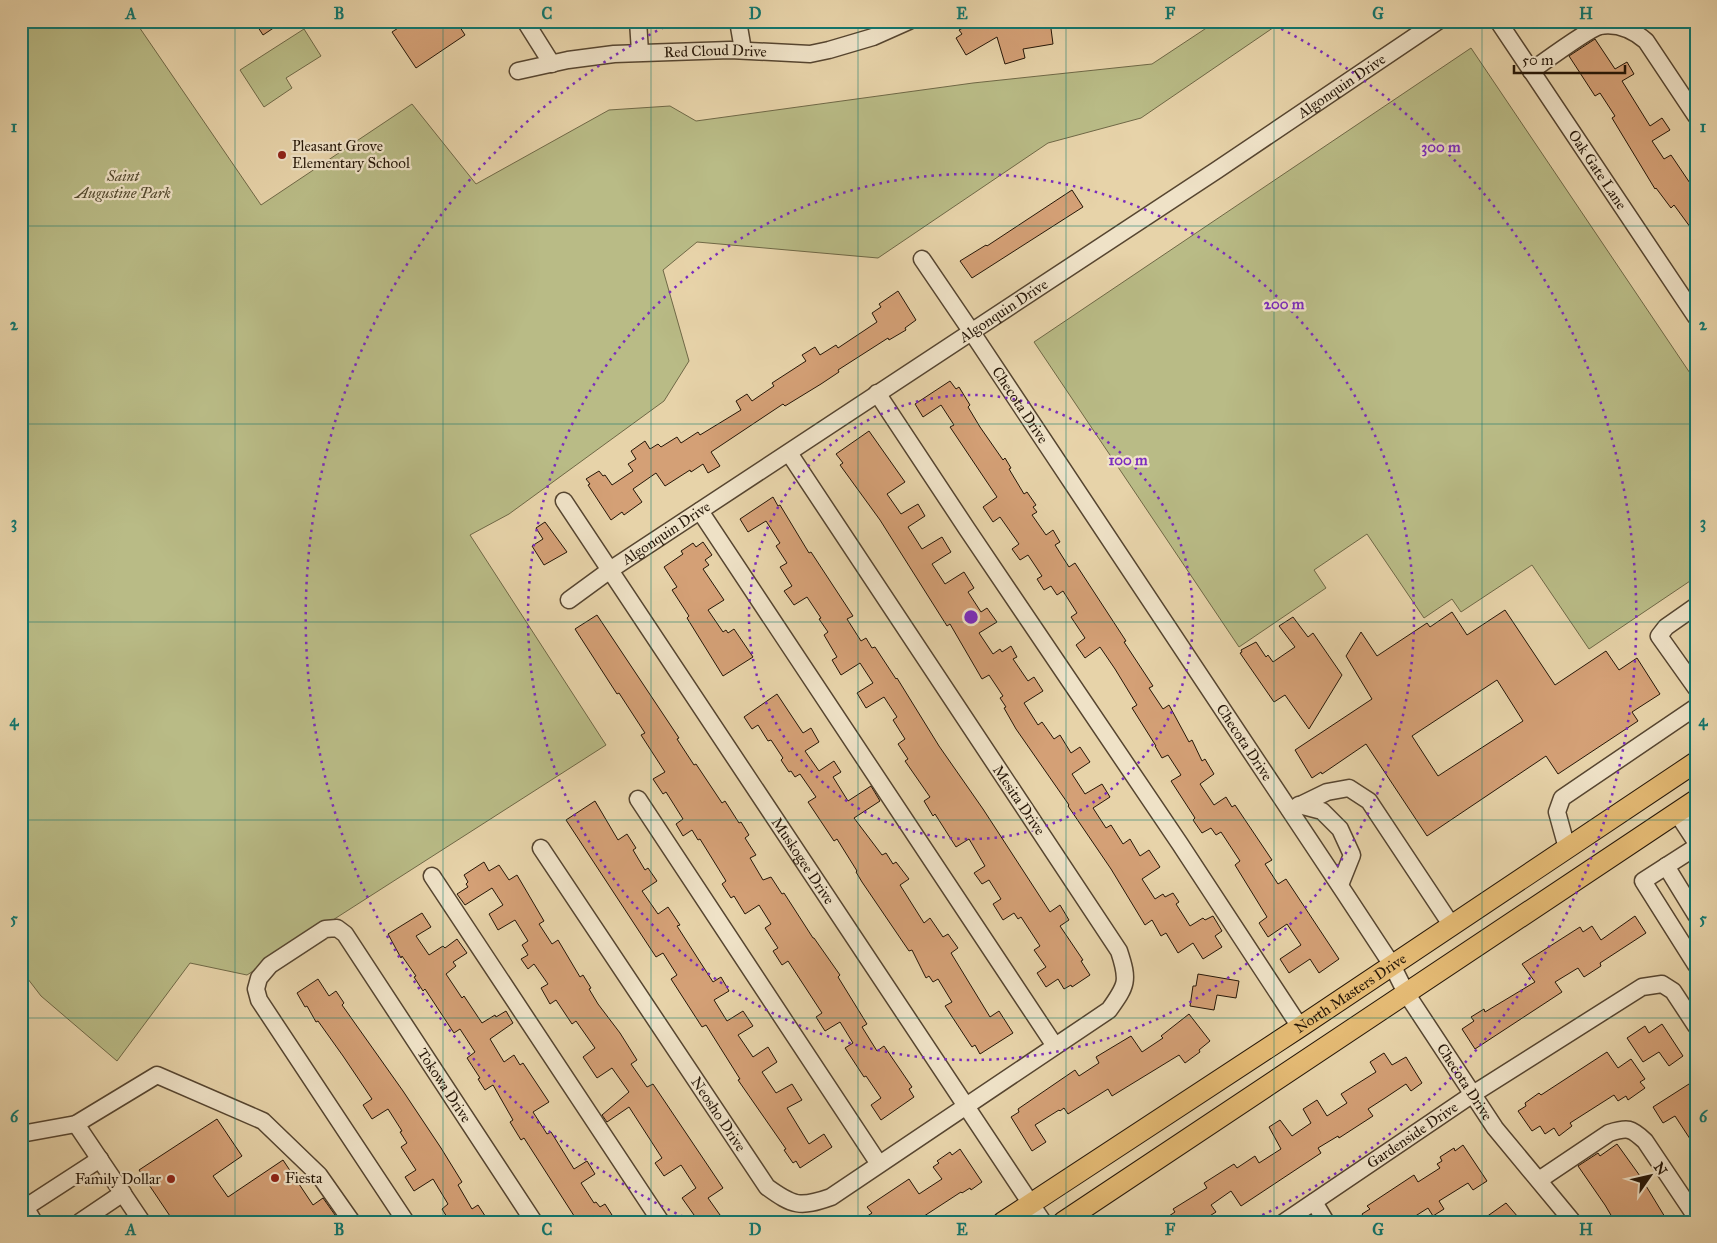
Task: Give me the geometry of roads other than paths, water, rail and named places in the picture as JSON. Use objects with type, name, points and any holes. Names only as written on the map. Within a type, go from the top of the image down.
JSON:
[{"type":"main road","name":"North Masters Drive","points":[[1003,1222],[1300,1027],[1696,762]]},
{"type":"main road","name":"North Masters Drive","points":[[1063,1222],[1696,800]]},
{"type":"street","points":[[525,21],[552,64]]},
{"type":"street","points":[[638,21],[640,52]]},
{"type":"street","points":[[738,21],[743,50]]},
{"type":"street","name":"Red Cloud Drive","points":[[518,71],[614,54],[640,52],[743,50],[810,54],[872,37],[909,21]]},
{"type":"street","name":"Algonquin Drive","points":[[569,600],[610,570],[1216,170],[1438,21]]},
{"type":"street","name":"Oak Gate Lane","points":[[1498,21],[1696,317]]},
{"type":"street","points":[[1531,71],[1598,27],[1615,25],[1636,32],[1646,41],[1696,116]]},
{"type":"street","name":"Checota Drive","points":[[922,259],[1294,808],[1340,885],[1392,965],[1406,994],[1495,1128],[1572,1222]]},
{"type":"street","points":[[877,393],[966,529],[1180,844],[1300,1027]]},
{"type":"street","name":"Mesita Drive","points":[[789,453],[1119,951],[1126,971],[1123,990],[1109,1010],[966,1105]]},
{"type":"street","name":"Muskogee Drive","points":[[564,501],[1043,1222]]},
{"type":"street","points":[[700,511],[1056,1046]]},
{"type":"street","points":[[1696,606],[1666,627],[1659,636],[1696,688]]},
{"type":"street","points":[[1567,848],[1557,812],[1562,798],[1696,706]]},
{"type":"street","points":[[1294,808],[1327,792],[1349,788],[1369,801],[1452,926]]},
{"type":"street","points":[[638,800],[879,1164]]},
{"type":"street","points":[[1294,808],[1322,811],[1340,829],[1352,855],[1340,885]]},
{"type":"street","points":[[1677,813],[1696,842]]},
{"type":"street","points":[[1696,847],[1643,880],[1696,965]]},
{"type":"street","name":"Neosho Drive","points":[[541,848],[767,1187],[786,1201],[809,1205],[830,1197],[966,1105]]},
{"type":"street","points":[[1666,866],[1696,915]]},
{"type":"street","points":[[432,876],[661,1222]]},
{"type":"street","name":"Tokowa Drive","points":[[406,1222],[259,1000],[256,989],[259,978],[270,964],[326,929],[337,928],[345,934],[534,1222]]},
{"type":"street","name":"Gardenside Drive","points":[[1284,1222],[1473,1094],[1642,987],[1662,984],[1674,992],[1694,1020]]},
{"type":"street","points":[[21,1134],[76,1124],[156,1074],[264,1121],[319,1174],[352,1222]]},
{"type":"street","points":[[76,1124],[142,1222]]},
{"type":"street","points":[[1539,1180],[1609,1133],[1622,1128],[1634,1131],[1646,1141],[1696,1217]]},
{"type":"street","points":[[27,1214],[100,1159]]},
{"type":"street","points":[[80,1222],[123,1194]]},
{"type":"street","points":[[1314,1202],[1326,1222]]},
{"type":"place","name":"Pleasant Grove Elementary School","points":[[282,155]]},
{"type":"place","name":"Fiesta","points":[[275,1178]]},
{"type":"place","name":"Family Dollar","points":[[171,1179]]},
{"type":"park label","name":"Saint Augustine Park","points":[[123,184]]}]
